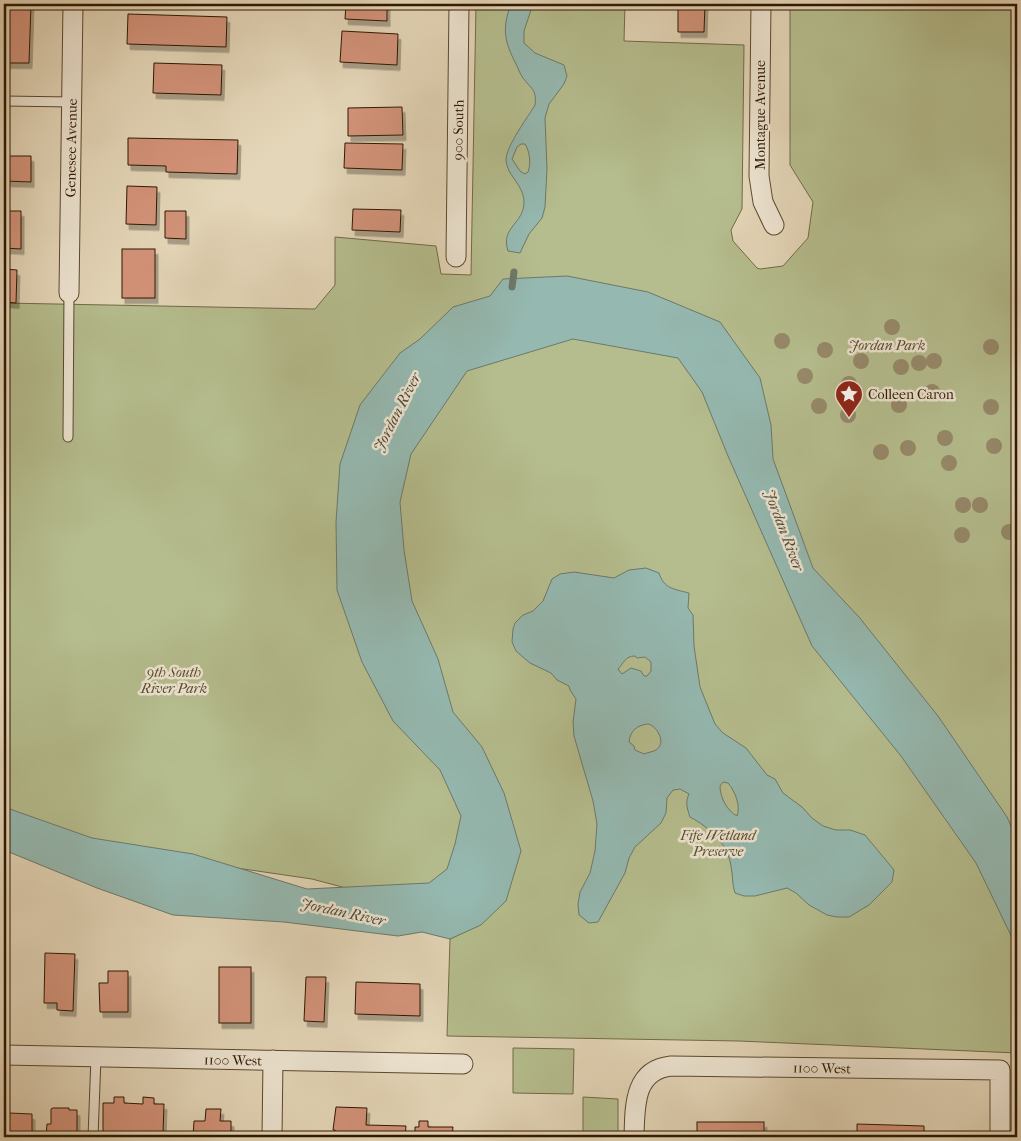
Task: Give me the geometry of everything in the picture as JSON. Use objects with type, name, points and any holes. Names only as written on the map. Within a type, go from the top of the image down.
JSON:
[{"type":"street","name":"Genesee Avenue","points":[[69,293],[73,4]]},
{"type":"street","name":"900 South","points":[[456,257],[459,4]]},
{"type":"street","name":"Montague Avenue","points":[[761,4],[759,176],[763,202],[774,225]]},
{"type":"street","name":"1100 West","points":[[4,1055],[463,1064]]},
{"type":"street","points":[[272,1137],[273,1060]]},
{"type":"street","name":"1100 West","points":[[634,1137],[638,1092],[650,1072],[670,1066],[1000,1070],[1000,1137]]},
{"type":"lane","points":[[4,101],[72,102]]},
{"type":"lane","points":[[68,437],[69,293]]},
{"type":"lane","points":[[93,1137],[96,1057]]},
{"type":"green space","points":[[476,4],[625,4],[624,41],[744,45],[742,209],[731,230],[733,241],[760,269],[783,266],[808,238],[813,202],[790,165],[790,4],[1017,4],[1017,1053],[739,1041],[447,1036],[450,939],[481,924],[312,879],[4,834],[4,303],[315,309],[335,285],[335,237],[436,246],[441,274],[471,275]]},
{"type":"green space","points":[[513,1048],[574,1049],[573,1094],[513,1093]]},
{"type":"green space","points":[[583,1097],[618,1099],[618,1137],[583,1137]]},
{"type":"water","points":[[511,4],[533,4],[524,31],[524,43],[535,53],[564,65],[567,76],[564,84],[549,104],[545,118],[547,169],[545,207],[542,218],[529,234],[520,253],[508,251],[506,243],[507,236],[523,209],[524,198],[509,171],[506,160],[510,147],[535,105],[535,100],[533,90],[521,75],[509,48],[505,27]],"holes":[[[525,144],[530,162],[528,172],[525,174],[520,171],[512,159],[517,147]]]},
{"type":"water","name":"Jordan River","points":[[567,276],[648,292],[720,322],[760,378],[771,425],[773,459],[813,568],[859,617],[938,716],[1007,817],[1017,839],[1017,948],[976,863],[901,756],[812,646],[728,456],[702,392],[678,358],[573,339],[467,371],[411,454],[400,502],[404,550],[412,601],[438,659],[453,712],[482,747],[504,793],[521,851],[506,901],[481,925],[450,939],[422,932],[398,936],[284,922],[173,915],[97,888],[4,850],[4,807],[92,838],[193,854],[307,889],[429,883],[447,869],[461,816],[440,770],[393,721],[362,662],[337,590],[336,522],[340,464],[360,405],[400,353],[420,339],[453,307],[490,296],[503,279]]},
{"type":"water","points":[[646,568],[659,573],[670,588],[689,593],[688,608],[693,615],[694,646],[700,687],[715,724],[723,733],[746,748],[767,775],[775,779],[783,793],[802,807],[812,818],[823,826],[836,830],[850,830],[865,835],[894,870],[892,882],[869,905],[849,917],[837,917],[827,915],[809,905],[796,893],[787,888],[755,896],[744,896],[735,893],[731,866],[726,850],[711,831],[690,817],[687,805],[689,794],[680,789],[673,790],[667,798],[666,813],[661,823],[635,847],[629,858],[625,873],[598,922],[589,923],[579,915],[580,892],[590,873],[595,851],[597,824],[593,801],[574,736],[573,722],[576,699],[569,686],[557,680],[551,673],[530,663],[516,651],[512,642],[513,629],[515,623],[523,615],[533,611],[543,601],[552,579],[560,574],[574,572],[614,578],[629,570]],"holes":[[[635,656],[637,658],[645,657],[651,662],[651,671],[647,676],[644,676],[641,671],[631,668],[622,674],[618,669],[627,659]],[[648,724],[655,728],[661,739],[661,743],[656,750],[644,754],[635,750],[634,746],[629,742],[637,727]],[[723,782],[728,783],[733,790],[738,803],[737,816],[730,811],[725,803],[721,795],[720,786]]]},
{"type":"building","points":[[4,4],[31,4],[29,63],[4,63]]},
{"type":"building","points":[[346,4],[387,4],[387,21],[345,19]]},
{"type":"building","points":[[678,4],[705,4],[704,32],[678,32]]},
{"type":"building","points":[[128,14],[227,17],[226,47],[127,44]]},
{"type":"building","points":[[342,31],[398,34],[397,65],[340,62]]},
{"type":"building","points":[[154,63],[222,65],[221,95],[153,93]]},
{"type":"building","points":[[402,107],[403,135],[348,136],[348,108]]},
{"type":"building","points":[[128,138],[238,140],[237,174],[166,172],[166,166],[128,165]]},
{"type":"building","points":[[345,143],[403,144],[402,170],[344,168]]},
{"type":"building","points":[[4,156],[31,156],[31,182],[4,181]]},
{"type":"building","points":[[127,186],[157,187],[156,225],[126,224]]},
{"type":"building","points":[[353,209],[401,210],[400,232],[352,230]]},
{"type":"building","points":[[4,211],[21,211],[21,249],[4,248]]},
{"type":"building","points":[[165,211],[186,211],[186,239],[165,238]]},
{"type":"building","points":[[122,249],[155,249],[155,298],[122,298]]},
{"type":"building","points":[[4,269],[17,270],[16,303],[4,302]]},
{"type":"building","points":[[45,953],[75,954],[73,1011],[57,1010],[57,1003],[44,1003]]},
{"type":"building","points":[[219,967],[251,967],[251,1023],[219,1023]]},
{"type":"building","points":[[108,971],[128,971],[128,1012],[100,1012],[99,983],[108,983]]},
{"type":"building","points":[[306,977],[326,977],[324,1022],[304,1021]]},
{"type":"building","points":[[356,982],[420,984],[420,1016],[355,1014]]},
{"type":"building","points":[[114,1097],[124,1097],[124,1103],[143,1104],[143,1097],[154,1098],[154,1104],[164,1104],[163,1133],[103,1132],[103,1103],[114,1103]]},
{"type":"building","points":[[336,1107],[367,1108],[366,1125],[406,1126],[405,1137],[335,1137],[335,1130],[333,1130]]},
{"type":"building","points":[[51,1109],[77,1110],[77,1137],[46,1136],[47,1124],[51,1124]]},
{"type":"building","points":[[206,1109],[221,1109],[220,1121],[231,1121],[231,1137],[193,1137],[194,1121],[205,1121]]},
{"type":"building","points":[[9,1113],[32,1114],[32,1137],[9,1137]]},
{"type":"building","points":[[419,1121],[428,1121],[428,1127],[453,1127],[452,1137],[415,1137],[415,1127],[419,1127]]},
{"type":"building","points":[[697,1122],[764,1122],[764,1137],[697,1137]]},
{"type":"building","points":[[857,1124],[924,1126],[924,1137],[857,1137]]},
{"type":"waterway","points":[[512,287],[514,272]]},
{"type":"place","name":"Colleen Caron","points":[[849,418]]},
{"type":"park label","name":"Jordan Park","points":[[887,345]]},
{"type":"park label","name":"9th South River Park","points":[[174,680]]},
{"type":"park label","name":"Fife Wetland Preserve","points":[[718,844]]}]
